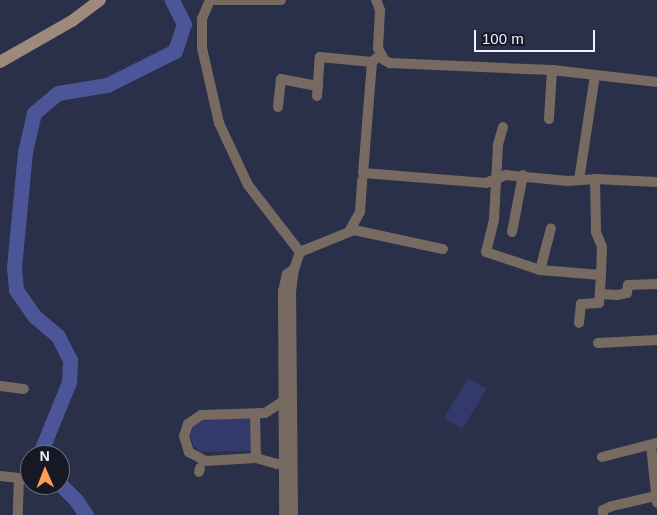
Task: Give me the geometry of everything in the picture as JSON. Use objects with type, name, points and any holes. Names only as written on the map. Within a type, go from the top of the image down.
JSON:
[{"type":"street","points":[[0,62],[72,21],[100,0]]},
{"type":"street","points":[[210,0],[202,19],[202,48],[219,123],[248,185],[297,244],[300,252],[294,268],[287,274],[283,291],[287,402],[287,464],[284,515]]},
{"type":"street","points":[[215,0],[281,0]]},
{"type":"street","points":[[378,1],[376,58],[363,173],[481,183],[496,178],[523,175],[579,180],[657,182]]},
{"type":"street","points":[[278,107],[281,79],[317,90],[320,57],[376,58],[398,64],[552,70],[657,82]]},
{"type":"street","points":[[549,119],[552,70]]},
{"type":"street","points":[[579,180],[595,74]]},
{"type":"street","points":[[503,127],[498,145],[494,220],[486,252],[540,270],[601,275]]},
{"type":"street","points":[[512,232],[523,175]]},
{"type":"street","points":[[579,323],[581,304],[598,304],[600,294],[602,247],[596,232],[595,179]]},
{"type":"street","points":[[350,230],[360,212],[362,180]]},
{"type":"street","points":[[540,270],[551,228]]},
{"type":"street","points":[[300,252],[350,230],[443,249]]},
{"type":"street","points":[[600,294],[627,293],[628,286],[657,284]]},
{"type":"street","points":[[598,343],[657,340]]},
{"type":"street","points":[[0,386],[24,389]]},
{"type":"street","points":[[287,402],[277,408],[255,414],[200,416],[188,424],[184,436],[189,452],[200,460],[256,458],[287,464]]},
{"type":"street","points":[[255,414],[256,458]]},
{"type":"street","points":[[602,457],[654,444],[656,499],[612,506],[603,510],[604,515]]},
{"type":"street","points":[[287,464],[293,515]]},
{"type":"street","points":[[0,476],[19,478],[18,515]]},
{"type":"shaded area","points":[[468,378],[487,389],[462,429],[444,418]]},
{"type":"shaded area","points":[[252,418],[252,451],[200,452],[193,445],[190,435],[193,426],[201,420]]},
{"type":"waterway","points":[[43,445],[69,382],[70,360],[58,336],[35,317],[16,290],[14,268],[25,152],[34,113],[58,93],[107,85],[175,51],[184,24],[172,0]]},
{"type":"waterway","points":[[70,494],[86,515]]}]
